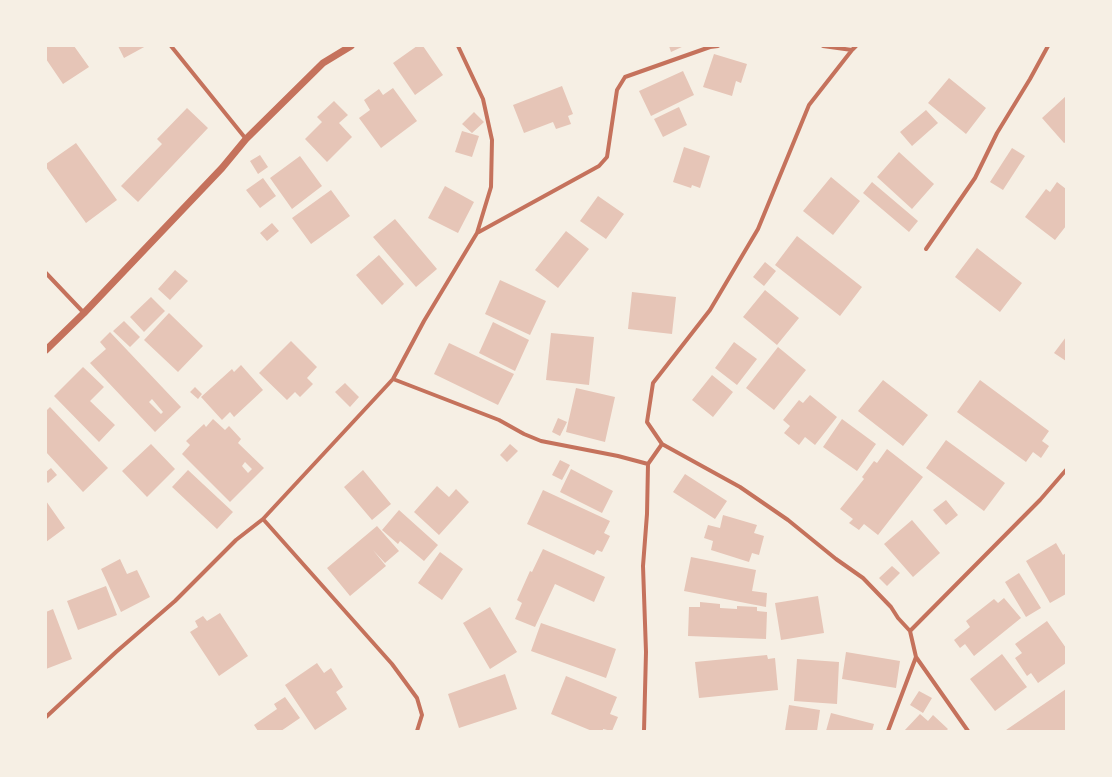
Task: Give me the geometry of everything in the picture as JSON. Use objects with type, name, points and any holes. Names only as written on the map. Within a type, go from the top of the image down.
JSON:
[{"type":"street","points":[[171,46],[246,139]]},
{"type":"street","points":[[46,350],[84,313],[222,168],[246,139],[323,63],[351,46]]},
{"type":"street","points":[[46,718],[116,652],[175,601],[236,540],[263,520],[393,379],[424,321],[477,233],[491,187],[492,140],[483,99],[458,46]]},
{"type":"street","points":[[477,233],[599,166],[607,157],[617,90],[625,77],[710,47],[718,46]]},
{"type":"street","points":[[823,46],[852,50]]},
{"type":"street","points":[[856,46],[809,105],[758,229],[710,310],[653,384],[647,422],[662,444],[740,487],[788,520],[836,559],[863,578],[891,607],[898,618],[910,631],[916,657],[968,731]]},
{"type":"street","points":[[926,249],[975,178],[997,133],[1048,46]]},
{"type":"street","points":[[46,273],[84,313]]},
{"type":"street","points":[[393,379],[499,420],[524,434],[541,441],[618,456],[648,464]]},
{"type":"street","points":[[644,731],[646,652],[643,566],[647,514],[648,464],[662,444]]},
{"type":"street","points":[[910,631],[1040,500],[1066,470]]},
{"type":"street","points":[[263,520],[392,664],[416,698],[422,715],[418,731]]},
{"type":"street","points":[[888,731],[916,657]]},
{"type":"building","points":[[46,46],[74,46],[89,67],[63,84],[46,59]]},
{"type":"building","points":[[118,46],[146,46],[124,58]]},
{"type":"building","points":[[417,46],[423,46],[443,75],[415,95],[393,63]]},
{"type":"building","points":[[669,46],[684,46],[671,52]]},
{"type":"building","points":[[714,54],[747,64],[741,83],[736,81],[732,96],[703,87]]},
{"type":"building","points":[[683,71],[694,95],[651,116],[639,91]]},
{"type":"building","points":[[949,78],[986,108],[966,134],[928,103]]},
{"type":"building","points":[[562,86],[573,114],[568,116],[571,124],[556,129],[553,122],[524,133],[513,105]]},
{"type":"building","points":[[393,88],[417,121],[381,148],[359,118],[370,110],[364,100],[379,89],[383,95]]},
{"type":"building","points":[[1066,96],[1066,142],[1064,143],[1042,118]]},
{"type":"building","points":[[334,101],[348,115],[339,123],[352,137],[327,162],[305,139],[322,122],[317,117]]},
{"type":"building","points":[[679,107],[687,125],[663,137],[654,119]]},
{"type":"building","points":[[187,108],[208,128],[138,202],[121,186],[162,144],[157,139]]},
{"type":"building","points":[[926,110],[938,123],[912,146],[900,132]]},
{"type":"building","points":[[474,112],[484,122],[472,133],[462,124]]},
{"type":"building","points":[[462,131],[479,136],[472,157],[455,152]]},
{"type":"building","points":[[76,143],[117,200],[86,223],[46,167],[46,164]]},
{"type":"building","points":[[684,147],[710,156],[700,188],[692,185],[691,188],[673,182]]},
{"type":"building","points":[[1012,148],[1025,156],[1003,190],[990,182]]},
{"type":"building","points":[[899,152],[934,184],[912,209],[877,177]]},
{"type":"building","points":[[260,155],[268,167],[258,174],[250,161]]},
{"type":"building","points":[[300,156],[322,186],[292,209],[270,178]]},
{"type":"building","points":[[831,177],[860,201],[833,235],[803,211]]},
{"type":"building","points":[[263,178],[276,196],[260,208],[246,190]]},
{"type":"building","points":[[872,182],[918,221],[909,232],[863,193]]},
{"type":"building","points":[[1057,182],[1066,189],[1066,226],[1055,240],[1025,217],[1046,189],[1050,192]]},
{"type":"building","points":[[445,186],[474,202],[458,233],[428,218]]},
{"type":"building","points":[[331,190],[350,216],[311,244],[292,218]]},
{"type":"building","points":[[598,196],[624,214],[606,239],[580,221]]},
{"type":"building","points":[[395,219],[437,269],[416,287],[373,237]]},
{"type":"building","points":[[272,223],[279,231],[267,241],[260,233]]},
{"type":"building","points":[[566,231],[589,249],[558,288],[535,270]]},
{"type":"building","points":[[797,236],[862,287],[840,316],[775,265]]},
{"type":"building","points":[[977,248],[1022,283],[1000,312],[955,277]]},
{"type":"building","points":[[379,255],[404,284],[382,305],[356,275]]},
{"type":"building","points":[[765,262],[776,271],[764,286],[753,277]]},
{"type":"building","points":[[175,270],[188,281],[170,300],[158,289]]},
{"type":"building","points":[[500,280],[546,301],[530,335],[485,314]]},
{"type":"building","points":[[765,290],[799,318],[777,345],[743,317]]},
{"type":"building","points":[[632,292],[676,297],[672,334],[628,329]]},
{"type":"building","points":[[151,297],[165,311],[144,332],[130,317]]},
{"type":"building","points":[[169,313],[203,346],[178,372],[144,340]]},
{"type":"building","points":[[124,321],[140,337],[130,347],[113,331]]},
{"type":"building","points":[[493,322],[529,340],[515,371],[479,353]]},
{"type":"building","points":[[110,332],[181,407],[155,432],[90,363],[106,349],[100,342]],"holes":[[[152,399],[163,412],[161,414],[149,402]]]},
{"type":"building","points":[[551,333],[594,337],[589,385],[546,380]]},
{"type":"building","points":[[1066,337],[1066,361],[1054,353]]},
{"type":"building","points":[[291,341],[317,367],[307,378],[313,384],[300,397],[295,392],[287,400],[259,373]]},
{"type":"building","points":[[734,342],[757,359],[737,385],[715,368]]},
{"type":"building","points":[[449,343],[514,374],[498,405],[434,374]]},
{"type":"building","points":[[778,347],[806,370],[774,410],[746,388]]},
{"type":"building","points":[[241,365],[263,390],[234,417],[230,412],[222,420],[201,397],[232,369],[234,372]]},
{"type":"building","points":[[83,367],[104,387],[90,401],[115,425],[99,442],[54,396]]},
{"type":"building","points":[[712,375],[733,392],[713,417],[692,400]]},
{"type":"building","points":[[883,380],[928,415],[903,446],[858,411]]},
{"type":"building","points":[[980,380],[1049,431],[1042,441],[1049,446],[1041,458],[1033,452],[1026,462],[957,412]]},
{"type":"building","points":[[345,383],[359,397],[350,407],[335,392]]},
{"type":"building","points":[[195,387],[202,394],[198,399],[190,392]]},
{"type":"building","points":[[576,388],[615,397],[605,442],[566,432]]},
{"type":"building","points":[[810,395],[837,417],[815,445],[805,437],[799,445],[784,433],[790,426],[783,420],[799,400],[803,403]]},
{"type":"building","points":[[50,407],[108,468],[83,492],[46,452],[46,411]]},
{"type":"building","points":[[558,418],[567,422],[560,436],[552,432]]},
{"type":"building","points":[[213,419],[225,430],[229,426],[241,439],[238,443],[264,468],[230,502],[182,454],[190,445],[186,441],[204,424],[206,427]],"holes":[[[245,462],[252,469],[248,473],[242,466]]]},
{"type":"building","points":[[842,419],[876,444],[857,471],[823,447]]},
{"type":"building","points":[[946,440],[1005,483],[984,511],[926,468]]},
{"type":"building","points":[[151,444],[175,469],[147,497],[122,471]]},
{"type":"building","points":[[510,444],[518,451],[507,462],[500,455]]},
{"type":"building","points":[[887,449],[923,477],[878,535],[864,524],[859,530],[849,523],[853,519],[840,509],[864,479],[862,477],[874,461],[877,463]]},
{"type":"building","points":[[560,460],[570,465],[562,480],[552,475]]},
{"type":"building","points":[[51,468],[57,475],[48,483],[46,481],[46,472]]},
{"type":"building","points":[[571,469],[613,491],[602,513],[560,492]]},
{"type":"building","points":[[188,470],[233,512],[217,529],[172,487]]},
{"type":"building","points":[[363,470],[391,504],[372,520],[344,487]]},
{"type":"building","points":[[685,474],[727,501],[715,519],[673,492]]},
{"type":"building","points":[[437,486],[449,497],[456,489],[469,502],[439,535],[414,512]]},
{"type":"building","points":[[543,490],[610,521],[604,533],[610,536],[602,552],[597,550],[594,555],[527,524]]},
{"type":"building","points":[[946,500],[958,515],[946,525],[933,510]]},
{"type":"building","points":[[46,501],[65,528],[46,542]]},
{"type":"building","points":[[399,510],[438,545],[424,561],[400,541],[398,544],[382,530]]},
{"type":"building","points":[[723,515],[757,525],[754,533],[764,536],[759,555],[752,553],[749,562],[711,550],[713,541],[704,538],[708,525],[720,528]]},
{"type":"building","points":[[912,520],[940,553],[913,577],[884,544]]},
{"type":"building","points":[[377,526],[399,551],[385,563],[373,550],[386,566],[350,596],[327,568]]},
{"type":"building","points":[[1056,543],[1063,555],[1066,553],[1066,594],[1050,603],[1026,561]]},
{"type":"building","points":[[543,549],[605,577],[594,602],[555,584],[535,627],[515,619],[522,603],[517,600],[530,571],[532,572]]},
{"type":"building","points":[[440,552],[463,569],[442,600],[418,583]]},
{"type":"building","points":[[691,557],[756,570],[752,591],[767,593],[766,607],[684,591]]},
{"type":"building","points":[[120,559],[127,574],[137,570],[150,597],[121,612],[101,569]]},
{"type":"building","points":[[892,566],[900,573],[887,586],[879,578]]},
{"type":"building","points":[[1019,573],[1041,608],[1026,617],[1005,582]]},
{"type":"building","points":[[106,586],[117,615],[78,630],[67,601]]},
{"type":"building","points":[[818,596],[824,633],[781,640],[775,603]]},
{"type":"building","points":[[1004,598],[1021,618],[974,656],[965,644],[960,648],[954,640],[970,627],[966,621],[994,599],[998,603]]},
{"type":"building","points":[[700,602],[720,604],[720,608],[737,609],[737,606],[757,607],[757,611],[767,612],[766,639],[688,636],[689,607],[700,607]]},
{"type":"building","points":[[490,607],[517,652],[490,669],[463,623]]},
{"type":"building","points":[[53,609],[72,659],[46,669],[46,612]]},
{"type":"building","points":[[220,613],[248,656],[219,676],[190,632],[198,627],[195,621],[203,616],[207,621]]},
{"type":"building","points":[[1047,621],[1066,648],[1066,663],[1038,683],[1031,673],[1027,676],[1015,658],[1022,653],[1015,644]]},
{"type":"building","points":[[541,623],[616,649],[606,678],[531,651]]},
{"type":"building","points":[[846,652],[900,661],[896,688],[842,679]]},
{"type":"building","points":[[1002,654],[1027,687],[995,711],[970,679]]},
{"type":"building","points":[[767,655],[768,659],[775,658],[778,690],[699,698],[695,662]]},
{"type":"building","points":[[797,659],[839,662],[837,704],[794,701]]},
{"type":"building","points":[[317,663],[324,673],[331,668],[343,687],[336,692],[347,709],[315,730],[285,685]]},
{"type":"building","points":[[505,674],[517,709],[459,728],[448,694]]},
{"type":"building","points":[[566,676],[617,697],[610,714],[618,717],[612,731],[603,729],[603,731],[592,731],[551,714]]},
{"type":"building","points":[[1066,689],[1066,731],[1006,731],[1006,730]]},
{"type":"building","points":[[919,691],[932,698],[923,713],[910,705]]},
{"type":"building","points":[[285,697],[300,718],[281,731],[258,731],[254,725],[277,709],[274,704]]},
{"type":"building","points":[[789,705],[820,710],[817,731],[785,731]]},
{"type":"building","points":[[831,713],[874,724],[872,731],[826,731]]},
{"type":"building","points":[[920,714],[928,721],[933,715],[948,729],[946,731],[904,731]]}]
